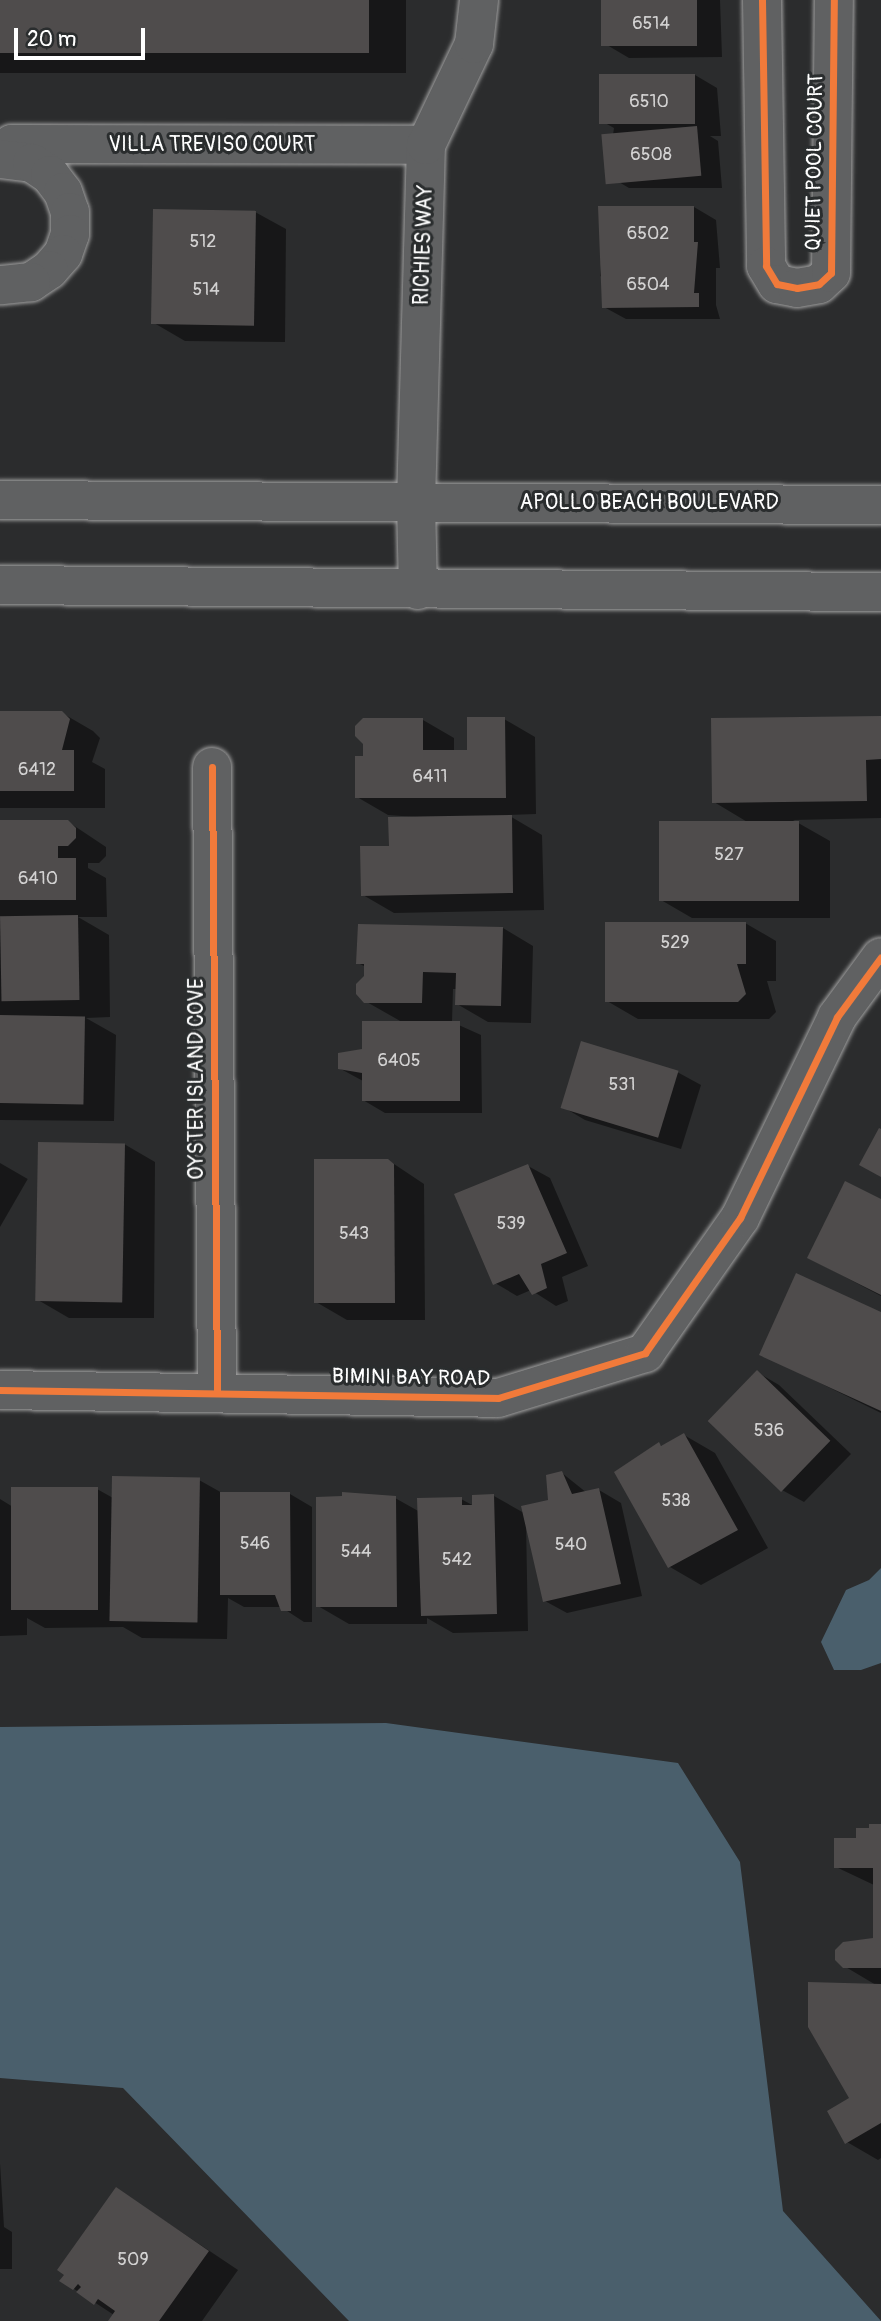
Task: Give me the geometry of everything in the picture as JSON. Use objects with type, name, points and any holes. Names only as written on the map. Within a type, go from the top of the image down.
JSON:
[{"type":"street","name":"RICHIES WAY","points":[[416,502],[426,145],[474,44],[479,0]]},
{"type":"street","name":"QUIET POOL COURT","points":[[762,0],[766,266],[777,284],[797,288],[819,284],[831,273],[834,0]]},
{"type":"street","name":"VILLA TREVISO COURT","points":[[0,153],[12,144],[426,145]]},
{"type":"street","points":[[0,159],[32,163],[50,175],[63,192],[70,234],[63,254],[49,271],[31,282],[0,285]]},
{"type":"street","name":"APOLLO BEACH BOULEVARD","points":[[0,500],[881,505]]},
{"type":"street","points":[[416,502],[418,590]]},
{"type":"street","points":[[0,585],[881,592]]},
{"type":"street","name":"OYSTER ISLAND COVE","points":[[212,767],[217,1391]]},
{"type":"street","name":"BIMINI BAY ROAD","points":[[0,1390],[217,1391],[498,1398],[645,1353],[740,1218],[837,1017],[881,957]]},
{"type":"water","points":[[881,1568],[881,1663],[861,1670],[834,1670],[821,1642],[846,1590],[869,1580]]},
{"type":"water","points":[[386,1723],[678,1763],[740,1862],[783,2211],[881,2321],[349,2321],[123,2088],[0,2078],[0,1727]]},
{"type":"building","points":[[0,0],[369,0],[369,53],[0,53]]},
{"type":"building","points":[[601,0],[697,0],[697,46],[601,46]]},
{"type":"building","points":[[599,74],[695,74],[695,124],[599,124]]},
{"type":"building","points":[[697,126],[701,176],[606,184],[601,134]]},
{"type":"building","points":[[598,206],[694,206],[694,242],[698,242],[694,293],[699,293],[699,307],[602,308]]},
{"type":"building","points":[[153,209],[256,211],[254,326],[151,324]]},
{"type":"building","points":[[0,711],[62,711],[70,719],[62,750],[74,750],[74,791],[0,791]]},
{"type":"building","points":[[881,716],[881,759],[866,760],[867,801],[712,803],[711,718]]},
{"type":"building","points":[[467,717],[505,717],[506,798],[355,798],[355,756],[363,756],[363,744],[355,736],[355,726],[363,718],[423,718],[423,750],[467,750]]},
{"type":"building","points":[[512,815],[513,893],[361,896],[360,846],[389,846],[388,817]]},
{"type":"building","points":[[0,820],[68,820],[76,828],[76,838],[68,846],[58,846],[58,858],[76,858],[76,900],[0,900]]},
{"type":"building","points":[[659,821],[799,821],[799,901],[659,901]]},
{"type":"building","points":[[78,915],[79,1000],[1,1001],[0,916]]},
{"type":"building","points":[[605,922],[746,922],[746,964],[737,964],[746,994],[738,1002],[605,1002]]},
{"type":"building","points":[[358,924],[503,927],[501,1006],[455,1005],[456,973],[423,972],[422,1003],[364,1003],[356,994],[356,984],[364,976],[364,964],[356,964]]},
{"type":"building","points":[[0,1015],[85,1016],[83,1104],[0,1103]]},
{"type":"building","points":[[362,1021],[460,1021],[460,1101],[362,1101],[362,1073],[338,1069],[338,1053],[362,1049]]},
{"type":"building","points":[[581,1041],[679,1071],[658,1138],[561,1108]]},
{"type":"building","points":[[879,1128],[881,1129],[881,1177],[859,1165]]},
{"type":"building","points":[[38,1142],[125,1144],[122,1302],[35,1301]]},
{"type":"building","points":[[314,1159],[388,1159],[394,1164],[395,1303],[314,1303]]},
{"type":"building","points":[[528,1164],[567,1253],[541,1264],[547,1288],[532,1295],[519,1274],[493,1285],[454,1194]]},
{"type":"building","points":[[845,1181],[881,1199],[881,1295],[807,1258]]},
{"type":"building","points":[[796,1273],[881,1312],[881,1411],[759,1355]]},
{"type":"building","points":[[757,1370],[830,1441],[781,1492],[708,1421]]},
{"type":"building","points":[[684,1433],[738,1530],[668,1568],[614,1472],[659,1442],[661,1446]]},
{"type":"building","points":[[562,1471],[572,1494],[599,1488],[621,1584],[543,1602],[521,1506],[548,1500],[546,1475]]},
{"type":"building","points":[[112,1476],[200,1478],[197,1623],[109,1621]]},
{"type":"building","points":[[11,1487],[98,1487],[98,1610],[11,1610]]},
{"type":"building","points":[[220,1492],[290,1492],[291,1611],[281,1611],[275,1595],[220,1595]]},
{"type":"building","points":[[342,1492],[396,1496],[397,1607],[316,1607],[316,1497],[342,1496]]},
{"type":"building","points":[[494,1494],[497,1614],[421,1616],[417,1498],[462,1497],[462,1505],[472,1505],[472,1495]]},
{"type":"building","points":[[869,1824],[881,1824],[881,1968],[843,1968],[835,1960],[835,1950],[843,1942],[873,1938],[873,1868],[834,1868],[834,1838],[856,1838],[856,1828],[869,1828]]},
{"type":"building","points":[[808,1982],[881,1984],[881,2123],[845,2144],[827,2111],[849,2098],[808,2027]]},
{"type":"building","points":[[116,2187],[209,2251],[159,2321],[108,2321],[115,2311],[98,2299],[94,2305],[76,2292],[81,2287],[78,2284],[73,2290],[59,2281],[64,2275],[57,2270]]},
{"type":"cycle path","points":[[762,0],[766,266],[777,284],[797,288],[819,284],[831,273],[834,0]]},
{"type":"cycle path","points":[[212,767],[217,1391]]},
{"type":"cycle path","points":[[0,1390],[498,1398],[645,1353],[740,1218],[837,1017],[881,957]]}]
